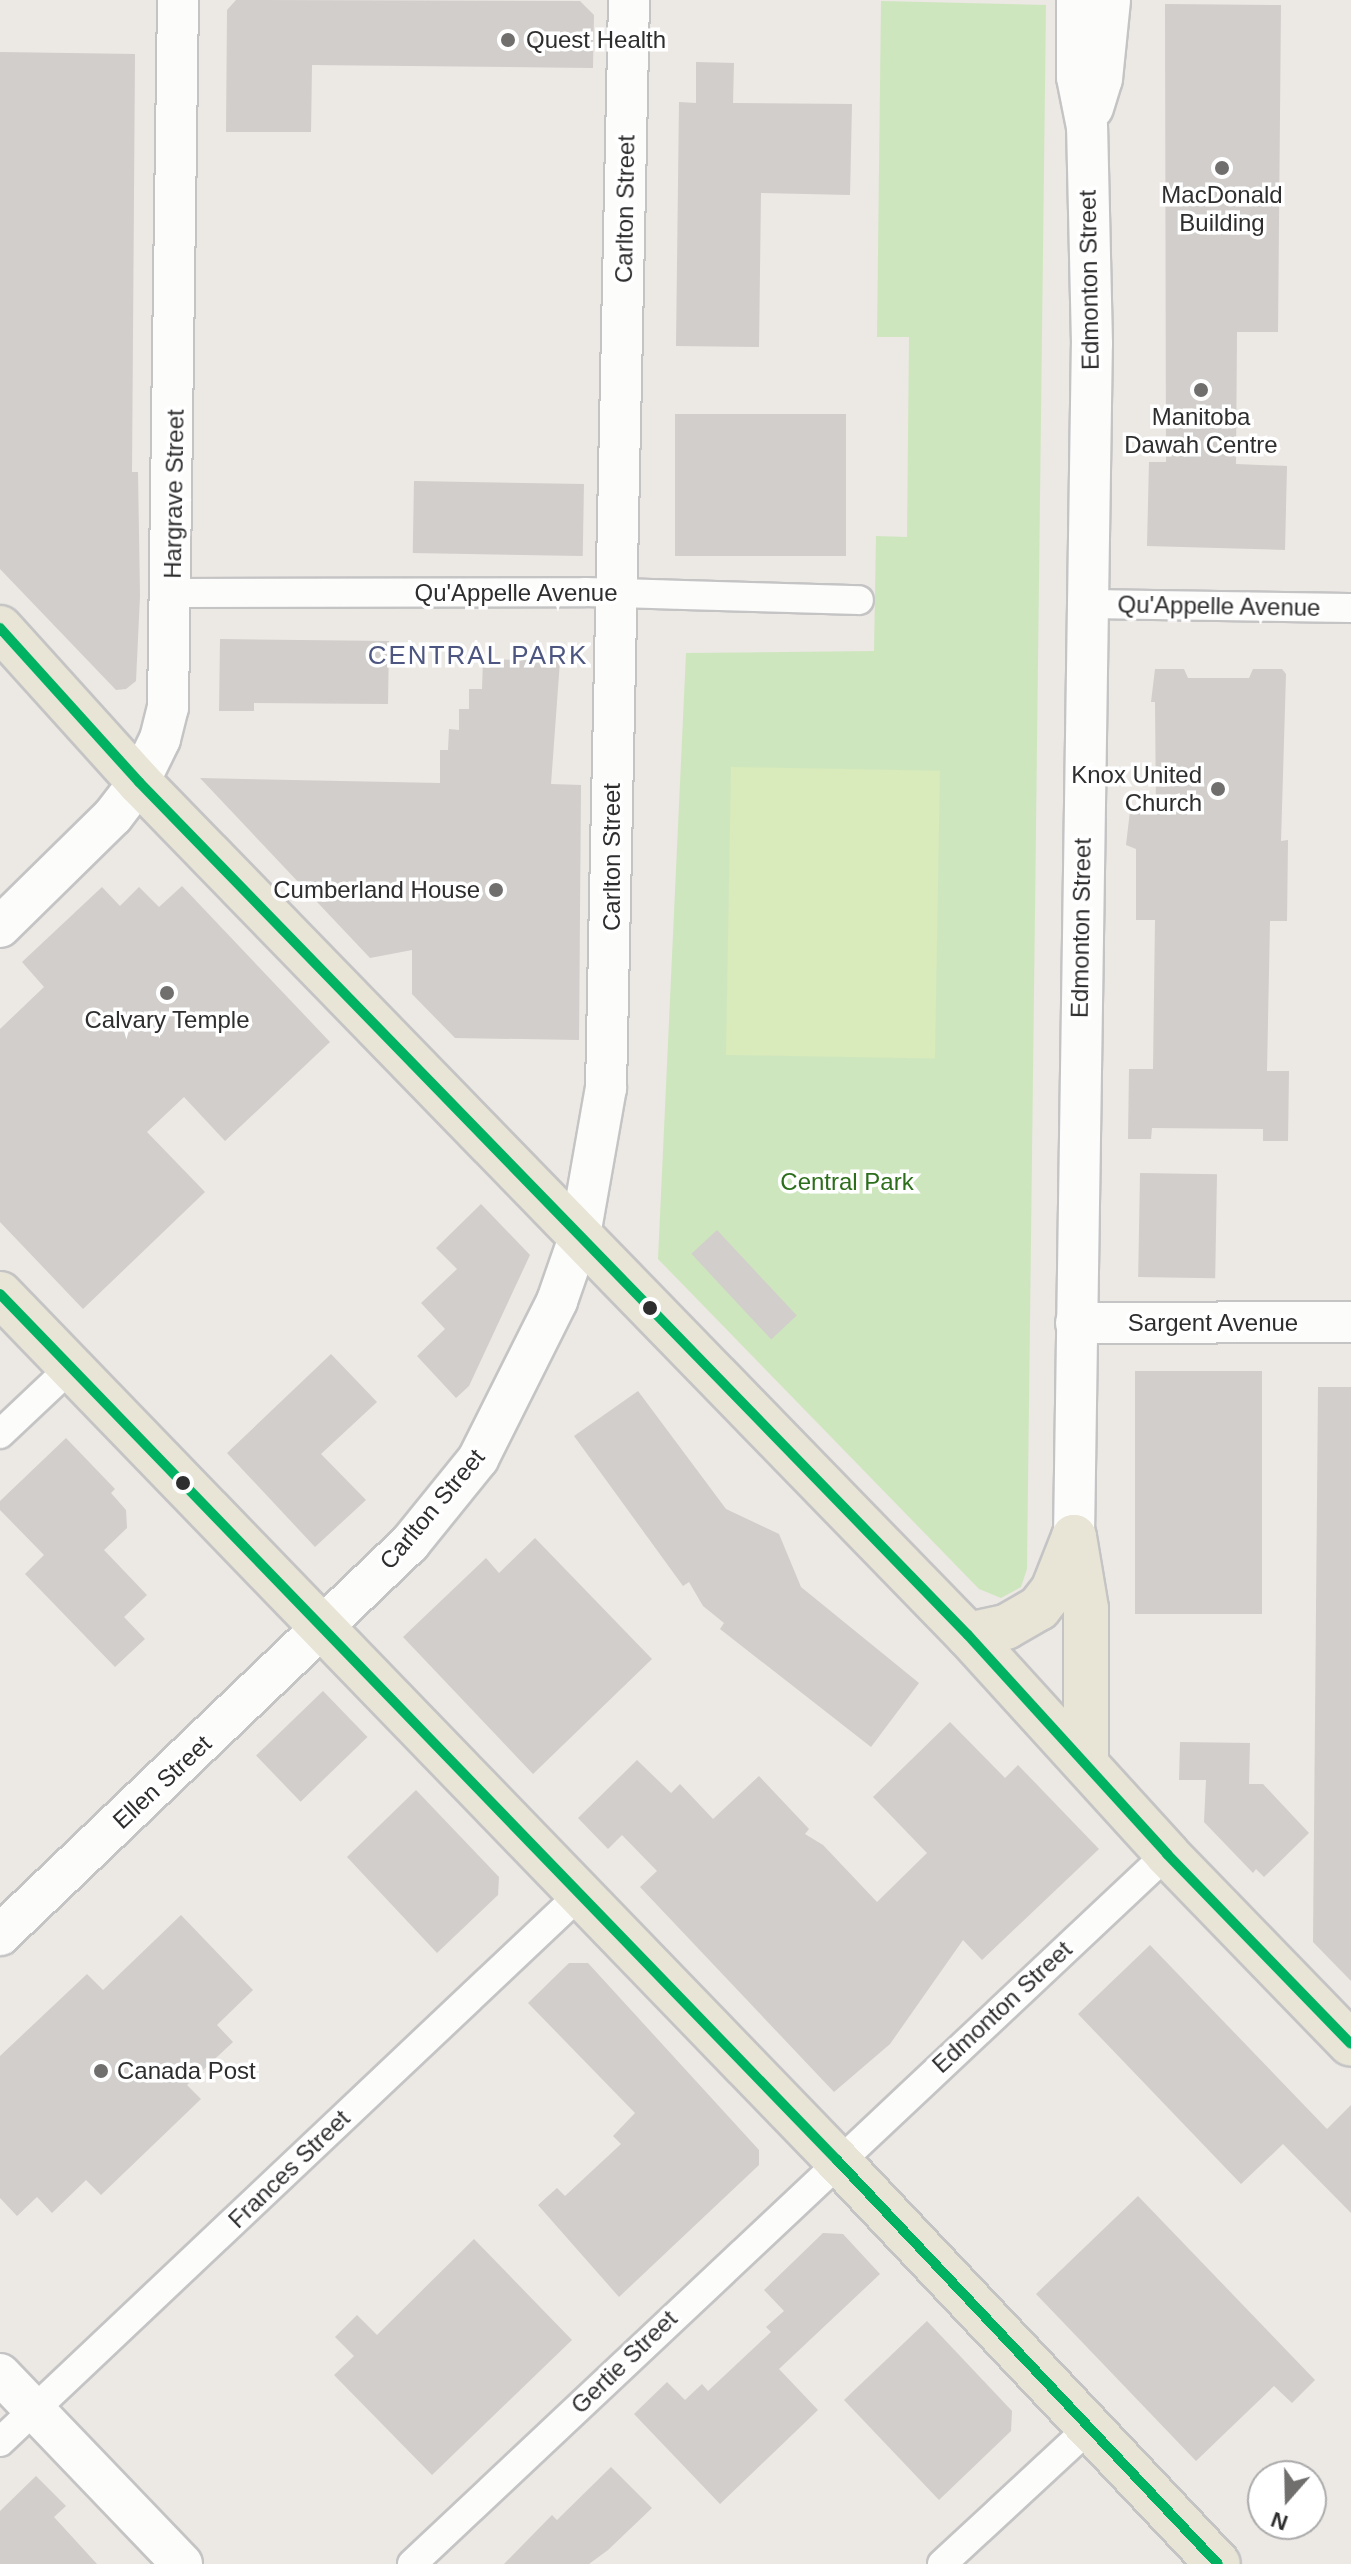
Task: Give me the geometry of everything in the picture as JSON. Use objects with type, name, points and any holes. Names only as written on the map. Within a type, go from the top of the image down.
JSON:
[{"type":"main road","points":[[0,628],[139,782],[968,1635],[1167,1854],[1351,2044]]},
{"type":"main road","points":[[0,1294],[578,1896],[837,2160],[1218,2564]]},
{"type":"main road","points":[[968,1635],[1006,1627],[1039,1608],[1053,1590],[1074,1537]]},
{"type":"main road","points":[[1074,1537],[1086,1609],[1086,1764]]},
{"type":"street","name":"Hargrave Street","points":[[0,927],[113,816],[139,782],[160,739],[168,707],[178,0]]},
{"type":"street","name":"Carlton Street","points":[[323,1628],[410,1543],[478,1459],[557,1301],[580,1235],[606,1088],[613,910],[613,593],[629,0]]},
{"type":"street","name":"Edmonton Street","points":[[1074,1537],[1092,344],[1087,127],[1077,77],[1077,0]]},
{"type":"street","name":"Edmonton Street","points":[[1087,127],[1102,79],[1110,0]]},
{"type":"street","name":"Qu'Appelle Avenue","points":[[172,593],[613,593],[859,600]]},
{"type":"street","name":"Qu'Appelle Avenue","points":[[1087,604],[1351,608]]},
{"type":"street","name":"Sargent Avenue","points":[[1076,1323],[1351,1322]]},
{"type":"street","points":[[0,1434],[70,1368]]},
{"type":"street","name":"Ellen Street","points":[[0,1935],[323,1628]]},
{"type":"street","name":"Edmonton Street","points":[[837,2160],[1167,1854]]},
{"type":"street","name":"Frances Street","points":[[0,2442],[578,1896]]},
{"type":"street","name":"Gertie Street","points":[[412,2564],[837,2160]]},
{"type":"street","points":[[0,2374],[182,2564]]},
{"type":"street","points":[[942,2564],[1089,2428]]},
{"type":"green space","name":"Central Park","points":[[881,1],[1046,5],[1027,1569],[1021,1587],[1001,1598],[979,1589],[658,1259],[686,653],[874,651],[876,536],[907,537],[909,337],[877,337]]},
{"type":"green space","points":[[731,767],[940,771],[935,1059],[726,1055]]},
{"type":"building","points":[[236,0],[580,1],[594,15],[593,68],[312,65],[311,132],[226,132],[227,10]]},
{"type":"building","name":"MacDonald Building","points":[[1165,4],[1281,5],[1278,332],[1237,332],[1236,464],[1287,466],[1285,550],[1147,546],[1149,462],[1166,462]]},
{"type":"building","points":[[0,52],[135,54],[132,472],[138,472],[140,596],[136,681],[126,689],[116,690],[0,569]]},
{"type":"building","points":[[696,62],[734,63],[733,103],[852,104],[850,195],[761,193],[759,347],[676,346],[679,102],[696,103]]},
{"type":"building","points":[[675,414],[846,414],[846,556],[675,556]]},
{"type":"building","points":[[414,481],[584,484],[583,556],[413,553]]},
{"type":"building","points":[[220,639],[389,641],[388,704],[254,703],[254,711],[219,711]]},
{"type":"building","points":[[483,659],[560,661],[551,784],[581,785],[579,1040],[455,1038],[412,994],[412,950],[370,958],[200,778],[440,783],[440,750],[448,750],[449,729],[459,730],[459,709],[469,709],[469,689],[482,689]]},
{"type":"building","points":[[1155,669],[1184,669],[1188,678],[1249,678],[1253,669],[1282,669],[1286,674],[1281,841],[1288,840],[1287,921],[1270,921],[1267,1071],[1289,1071],[1288,1141],[1263,1141],[1263,1129],[1152,1128],[1151,1139],[1128,1139],[1129,1069],[1153,1069],[1155,920],[1136,920],[1136,849],[1126,845],[1130,811],[1156,811],[1155,702],[1151,702]]},
{"type":"building","points":[[182,886],[330,1042],[225,1141],[184,1097],[147,1132],[205,1192],[83,1309],[0,1222],[0,1029],[44,987],[22,962],[102,887],[120,906],[139,887],[159,907]]},
{"type":"building","points":[[1140,1173],[1217,1174],[1215,1278],[1138,1277]]},
{"type":"building","points":[[481,1204],[530,1255],[469,1386],[456,1398],[417,1356],[445,1329],[421,1303],[457,1269],[436,1248]]},
{"type":"building","points":[[717,1230],[797,1316],[771,1339],[691,1254]]},
{"type":"building","points":[[331,1354],[377,1402],[321,1454],[366,1500],[315,1547],[227,1453]]},
{"type":"building","points":[[1135,1371],[1262,1371],[1262,1614],[1135,1614]]},
{"type":"building","points":[[1318,1387],[1351,1387],[1351,1981],[1313,1942]]},
{"type":"building","points":[[638,1391],[726,1509],[779,1534],[801,1587],[919,1683],[871,1747],[720,1629],[724,1623],[703,1606],[689,1582],[683,1586],[574,1436]]},
{"type":"building","points":[[66,1438],[115,1489],[111,1493],[126,1510],[127,1528],[104,1550],[147,1595],[124,1617],[145,1639],[115,1667],[25,1574],[44,1555],[0,1510],[0,1501]]},
{"type":"building","points":[[535,1538],[652,1659],[533,1774],[403,1637],[486,1558],[499,1573]]},
{"type":"building","points":[[323,1691],[367,1737],[301,1802],[256,1756]]},
{"type":"building","points":[[950,1722],[1005,1778],[1018,1765],[1099,1849],[982,1960],[963,1940],[890,2044],[834,2092],[640,1887],[657,1871],[622,1835],[608,1849],[578,1818],[637,1760],[671,1793],[680,1784],[713,1819],[759,1776],[809,1829],[805,1834],[823,1845],[877,1902],[927,1853],[873,1797]]},
{"type":"building","points":[[1180,1742],[1250,1743],[1249,1784],[1263,1784],[1309,1833],[1264,1877],[1256,1869],[1253,1873],[1204,1822],[1206,1780],[1179,1780]]},
{"type":"building","points":[[416,1790],[499,1877],[498,1895],[437,1953],[347,1857]]},
{"type":"building","name":"Canada Post","points":[[181,1915],[253,1990],[217,2025],[233,2042],[187,2085],[201,2099],[101,2195],[86,2180],[52,2213],[37,2197],[17,2216],[0,2198],[0,2056],[87,1974],[103,1990]]},
{"type":"building","points":[[1150,1945],[1327,2129],[1351,2105],[1351,2213],[1283,2144],[1241,2184],[1078,2014]]},
{"type":"building","points":[[569,1963],[588,1963],[759,2150],[759,2165],[619,2297],[538,2205],[557,2188],[565,2196],[621,2144],[613,2136],[635,2113],[528,2003]]},
{"type":"building","points":[[1138,2196],[1315,2380],[1292,2403],[1274,2386],[1196,2461],[1036,2294]]},
{"type":"building","points":[[823,2233],[843,2234],[880,2274],[779,2369],[818,2410],[720,2504],[634,2414],[667,2382],[685,2400],[702,2384],[708,2391],[771,2332],[766,2327],[784,2311],[764,2290]]},
{"type":"building","points":[[474,2239],[572,2340],[432,2475],[334,2375],[354,2356],[335,2337],[357,2315],[377,2335]]},
{"type":"building","points":[[927,2321],[1012,2411],[1011,2431],[939,2500],[844,2400]]},
{"type":"building","points":[[611,2467],[652,2508],[608,2550],[589,2564],[504,2564],[552,2515],[557,2520]]},
{"type":"building","points":[[36,2476],[66,2506],[54,2517],[97,2564],[0,2564],[0,2511]]},
{"type":"transit line","points":[[0,628],[139,782],[968,1635],[1167,1854],[1351,2044]]},
{"type":"transit line","points":[[0,1294],[837,2160],[1218,2564]]},
{"type":"place","name":"Quest Health","points":[[508,40]]},
{"type":"place","name":"MacDonald Building","points":[[1222,168]]},
{"type":"place","name":"Manitoba Dawah Centre","points":[[1201,390]]},
{"type":"place","name":"Knox United Church","points":[[1218,789]]},
{"type":"place","name":"Cumberland House","points":[[496,890]]},
{"type":"place","name":"Calvary Temple","points":[[167,993]]},
{"type":"place","name":"Canada Post","points":[[101,2071]]},
{"type":"district","name":"CENTRAL PARK","points":[[478,656]]}]
